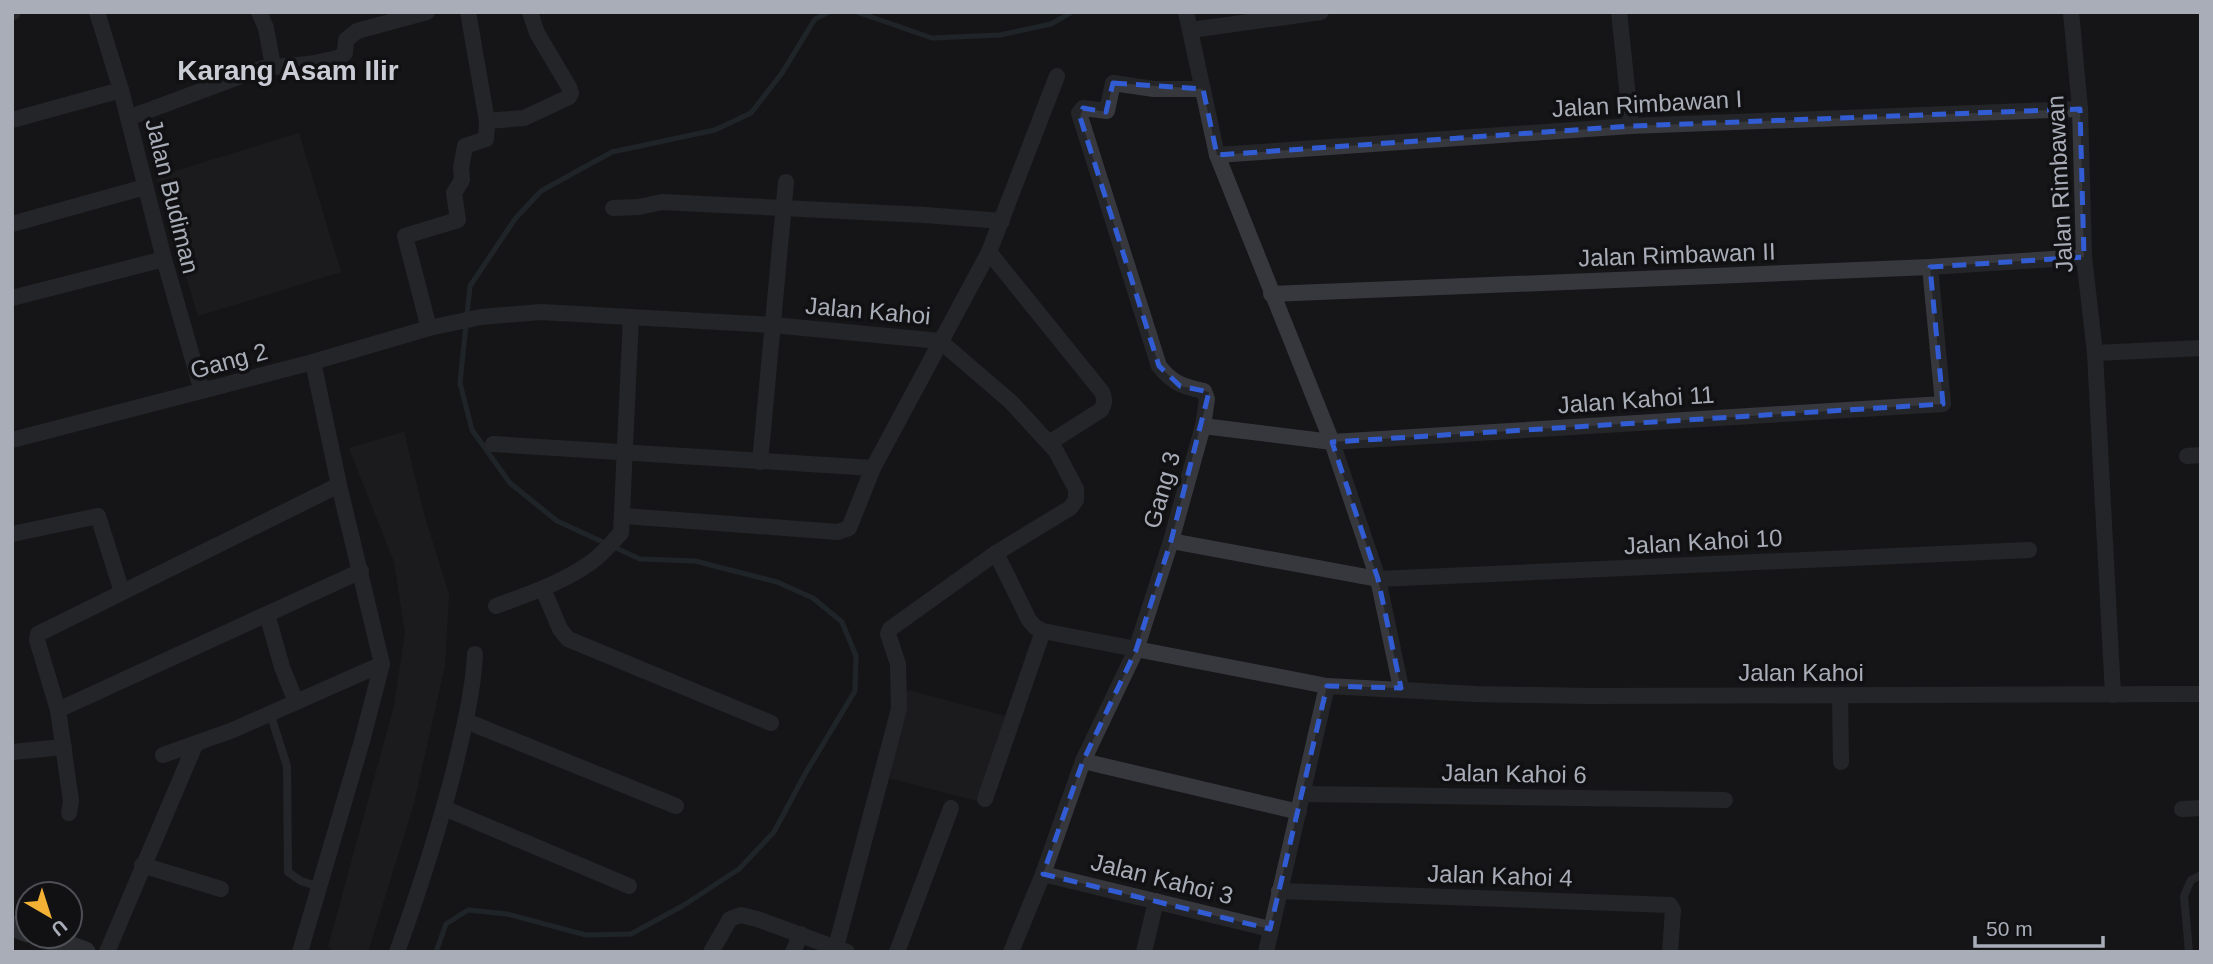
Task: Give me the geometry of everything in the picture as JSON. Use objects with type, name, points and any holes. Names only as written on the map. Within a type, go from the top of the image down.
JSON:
[{"type":"street","name":"Jalan Budiman","points":[[97,12],[121,90],[164,259],[202,391]]},
{"type":"street","points":[[259,12],[266,29],[273,66]]},
{"type":"street","points":[[128,118],[273,66],[309,64],[338,58],[345,52],[346,40],[357,31],[427,12]]},
{"type":"street","points":[[429,328],[405,236],[458,220],[453,193],[462,180],[465,146],[486,139],[487,121],[468,12]]},
{"type":"street","points":[[487,121],[524,118],[554,106],[571,93],[537,33],[530,12]]},
{"type":"street","points":[[1186,12],[1217,155],[1332,442],[1378,579],[1401,688]]},
{"type":"street","points":[[1191,30],[1321,12]]},
{"type":"street","points":[[1619,12],[1631,126]]},
{"type":"street","name":"Jalan Rimbawan","points":[[2071,12],[2080,109],[2084,257],[2095,353],[2113,695]]},
{"type":"street","points":[[624,516],[844,531],[849,528],[873,468],[989,252],[1057,76]]},
{"type":"street","name":"Gang 3","points":[[1011,952],[1043,874],[1083,761],[1136,650],[1171,541],[1203,426],[1207,399],[1204,391],[1180,386],[1168,377],[1160,366],[1080,110],[1083,108],[1106,111],[1112,84],[1115,83],[1154,89],[1203,89]]},
{"type":"street","points":[[12,120],[121,90]]},
{"type":"street","name":"Jalan Rimbawan I","points":[[1217,155],[1631,126],[2080,109]]},
{"type":"street","points":[[761,462],[786,182]]},
{"type":"street","points":[[12,224],[145,187]]},
{"type":"street","points":[[613,208],[639,207],[663,202],[1002,221]]},
{"type":"street","points":[[989,252],[1104,397],[1105,404],[1101,410],[1049,443]]},
{"type":"street","name":"Jalan Rimbawan II","points":[[1271,294],[1930,267],[2084,257]]},
{"type":"street","points":[[12,298],[164,259]]},
{"type":"street","name":"Jalan Kahoi 11","points":[[1203,426],[1332,442],[1943,404],[1930,267]]},
{"type":"street","name":"Jalan Kahoi","points":[[456,323],[481,317],[541,312],[773,325],[940,341],[1011,401],[1049,443],[1076,489],[1076,500],[1070,508],[996,553],[890,629],[888,634],[898,664],[899,709],[842,949]]},
{"type":"street","points":[[496,606],[543,589],[592,563],[621,533],[624,516],[631,317]]},
{"type":"street","name":"Gang 2","points":[[12,440],[456,323]]},
{"type":"street","points":[[2095,353],[2201,348]]},
{"type":"street","points":[[300,952],[382,664],[313,362]]},
{"type":"street","points":[[493,444],[873,468]]},
{"type":"street","points":[[69,813],[71,801],[58,709],[37,640],[38,634],[339,485]]},
{"type":"street","points":[[12,534],[98,516],[122,592]]},
{"type":"street","name":"Jalan Kahoi 10","points":[[1171,541],[1378,579],[2029,550]]},
{"type":"street","points":[[985,799],[1043,631],[1029,620],[996,553]]},
{"type":"street","points":[[58,709],[361,571]]},
{"type":"street","points":[[543,589],[568,639],[771,723]]},
{"type":"street","points":[[267,614],[282,667],[296,702]]},
{"type":"street","name":"Jalan Kahoi","points":[[1043,631],[1326,686],[1577,696],[2201,694]]},
{"type":"street","points":[[397,952],[444,807],[473,690],[475,654]]},
{"type":"street","points":[[163,755],[195,745],[382,664]]},
{"type":"street","points":[[1266,952],[1326,686]]},
{"type":"street","points":[[1840,695],[1841,762]]},
{"type":"street","points":[[466,721],[676,806]]},
{"type":"street","points":[[107,952],[195,745]]},
{"type":"street","points":[[12,752],[64,747]]},
{"type":"street","points":[[1083,761],[1299,812]]},
{"type":"street","name":"Jalan Kahoi 6","points":[[1303,794],[1725,800]]},
{"type":"street","points":[[444,807],[629,886]]},
{"type":"street","points":[[897,952],[951,808]]},
{"type":"street","points":[[2182,809],[2201,808]]},
{"type":"street","points":[[142,865],[221,890]]},
{"type":"street","name":"Jalan Kahoi 3","points":[[1043,874],[1270,929]]},
{"type":"street","name":"Jalan Kahoi 4","points":[[1279,891],[1670,905],[1674,910],[1670,952]]},
{"type":"street","points":[[1144,952],[1156,901]]},
{"type":"street","points":[[711,952],[730,919],[741,915],[842,949]]},
{"type":"street","points":[[793,952],[801,934]]},
{"type":"lane","points":[[270,713],[287,766],[288,872],[301,881],[320,887]]},
{"type":"lane","points":[[2189,952],[2184,896],[2191,880],[2201,875]]},
{"type":"highlighted area","points":[[1113,83],[1203,89],[1217,155],[1631,126],[2080,109],[2084,257],[1930,267],[1943,404],[1332,442],[1378,579],[1401,688],[1327,686],[1270,929],[1043,874],[1083,761],[1136,650],[1171,541],[1209,392],[1180,386],[1159,366],[1080,117],[1083,108],[1106,112]]},
{"type":"shaded area","points":[[299,133],[341,272],[198,316],[156,177]]},
{"type":"shaded area","points":[[404,432],[424,514],[449,594],[445,665],[414,803],[368,952],[336,952],[328,947],[394,706],[405,633],[394,562],[349,448]]},
{"type":"shaded area","points":[[904,689],[1005,716],[978,801],[884,777]]},
{"type":"waterway","points":[[436,952],[446,924],[468,910],[507,914],[586,935],[631,934],[684,905],[739,869],[774,832],[855,691],[856,656],[842,622],[813,598],[777,582],[695,561],[640,559],[557,521],[510,483],[472,430],[460,383],[470,286],[515,219],[541,191],[612,152],[715,130],[751,113],[782,73],[815,19],[829,12]]},
{"type":"waterway","points":[[857,12],[932,38],[1000,35],[1051,24],[1072,12]]},
{"type":"district","name":"Karang Asam Ilir","points":[[288,70]]}]
